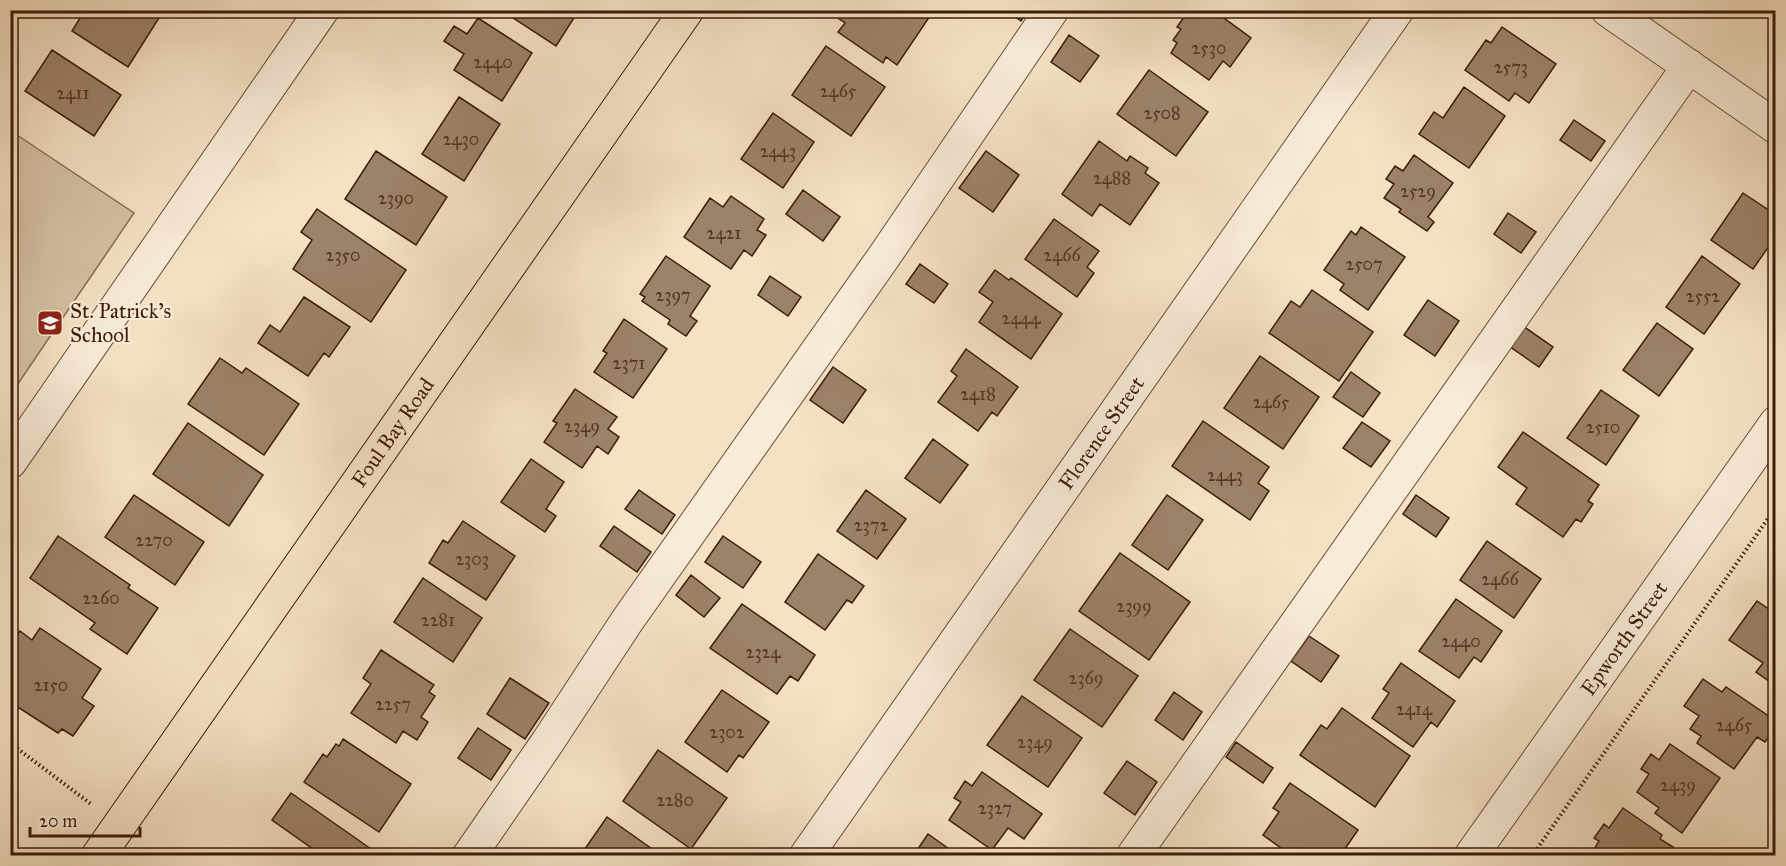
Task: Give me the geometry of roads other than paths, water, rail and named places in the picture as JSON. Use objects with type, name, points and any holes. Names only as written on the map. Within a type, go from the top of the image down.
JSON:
[{"type":"main road","name":"Foul Bay Road","points":[[98,855],[687,10]]},
{"type":"street","points":[[10,462],[322,10]]},
{"type":"street","points":[[469,855],[547,743],[627,621],[884,258],[1052,10]]},
{"type":"street","name":"Florence Street","points":[[806,855],[1397,10]]},
{"type":"street","points":[[1608,10],[1776,127]]},
{"type":"street","points":[[1133,855],[1689,66]]},
{"type":"street","name":"Epworth Street","points":[[1471,855],[1776,423]]},
{"type":"place","name":"St. Patrick's School","points":[[50,323]]}]
